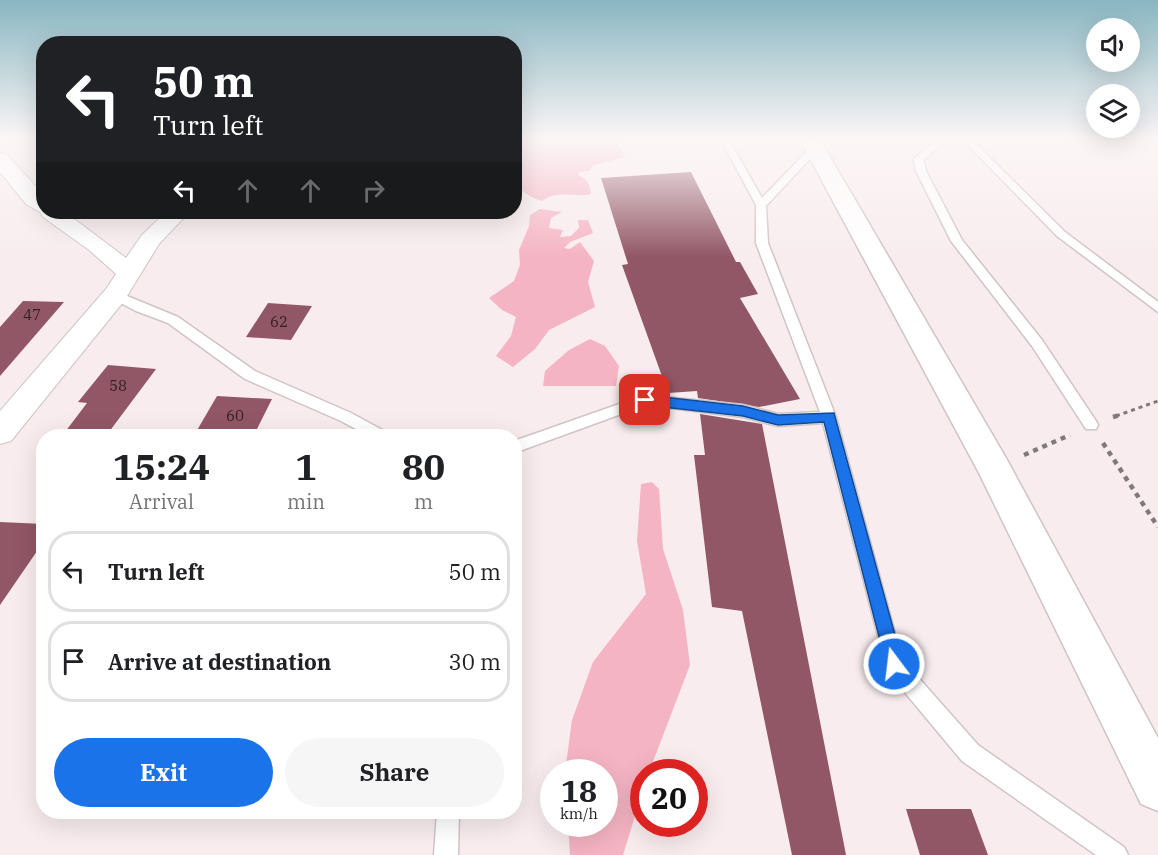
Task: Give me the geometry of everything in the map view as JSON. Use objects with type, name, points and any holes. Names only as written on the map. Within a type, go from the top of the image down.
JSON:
[{"type":"main road","points":[[832,178],[994,468],[1158,787]]},
{"type":"street","points":[[16,178],[36,200]]},
{"type":"street","points":[[61,219],[97,245],[122,283]]},
{"type":"street","points":[[0,432],[122,283],[150,240],[171,219]]},
{"type":"lane","points":[[746,178],[761,205],[762,243],[829,417],[894,664],[970,753],[1116,855]]},
{"type":"lane","points":[[761,205],[783,178]]},
{"type":"lane","points":[[925,178],[957,241],[1037,343],[1091,425]]},
{"type":"lane","points":[[1004,178],[1061,234],[1158,308]]},
{"type":"lane","points":[[122,283],[140,308],[173,320],[250,375],[368,429]]},
{"type":"lane","points":[[522,444],[645,400],[743,411],[778,420],[829,417]]},
{"type":"lane","points":[[446,855],[448,819]]},
{"type":"path","points":[[1091,425],[1158,527]]},
{"type":"shaded area","points":[[522,178],[583,178],[588,183],[591,194],[554,195],[542,201],[524,192]]},
{"type":"shaded area","points":[[540,209],[562,212],[551,218],[549,228],[563,230],[560,237],[571,236],[579,228],[578,220],[588,220],[593,233],[570,242],[564,248],[570,249],[580,242],[594,261],[588,282],[595,307],[549,330],[535,349],[513,367],[496,356],[511,336],[516,317],[502,310],[489,298],[514,281],[520,265],[519,250],[529,226],[530,215]]},
{"type":"shaded area","points":[[590,339],[605,346],[619,366],[616,386],[543,386],[545,371],[569,350]]},
{"type":"shaded area","points":[[652,482],[659,489],[663,549],[683,610],[690,665],[654,759],[630,759],[630,832],[623,855],[570,855],[569,837],[618,837],[618,759],[567,759],[572,720],[593,662],[646,594],[637,541],[641,484]]},
{"type":"building","points":[[601,178],[694,178],[736,262],[740,262],[758,294],[740,298],[800,399],[759,407],[698,398],[697,391],[668,393],[622,265],[628,264]]},
{"type":"building","points":[[23,301],[64,302],[0,376],[0,327]]},
{"type":"building","points":[[268,303],[312,306],[291,340],[246,337]]},
{"type":"building","points":[[108,365],[156,369],[111,429],[67,429],[87,403],[78,402]]},
{"type":"building","points":[[217,396],[272,399],[257,429],[198,429]]},
{"type":"building","points":[[700,414],[762,424],[846,855],[792,855],[742,611],[712,607],[694,455],[705,455]]},
{"type":"building","points":[[0,522],[36,524],[36,553],[0,605]]},
{"type":"building","points":[[906,809],[971,809],[988,855],[920,855]]},
{"type":"route","points":[[645,400],[743,411],[778,420],[829,417],[894,664]]}]
